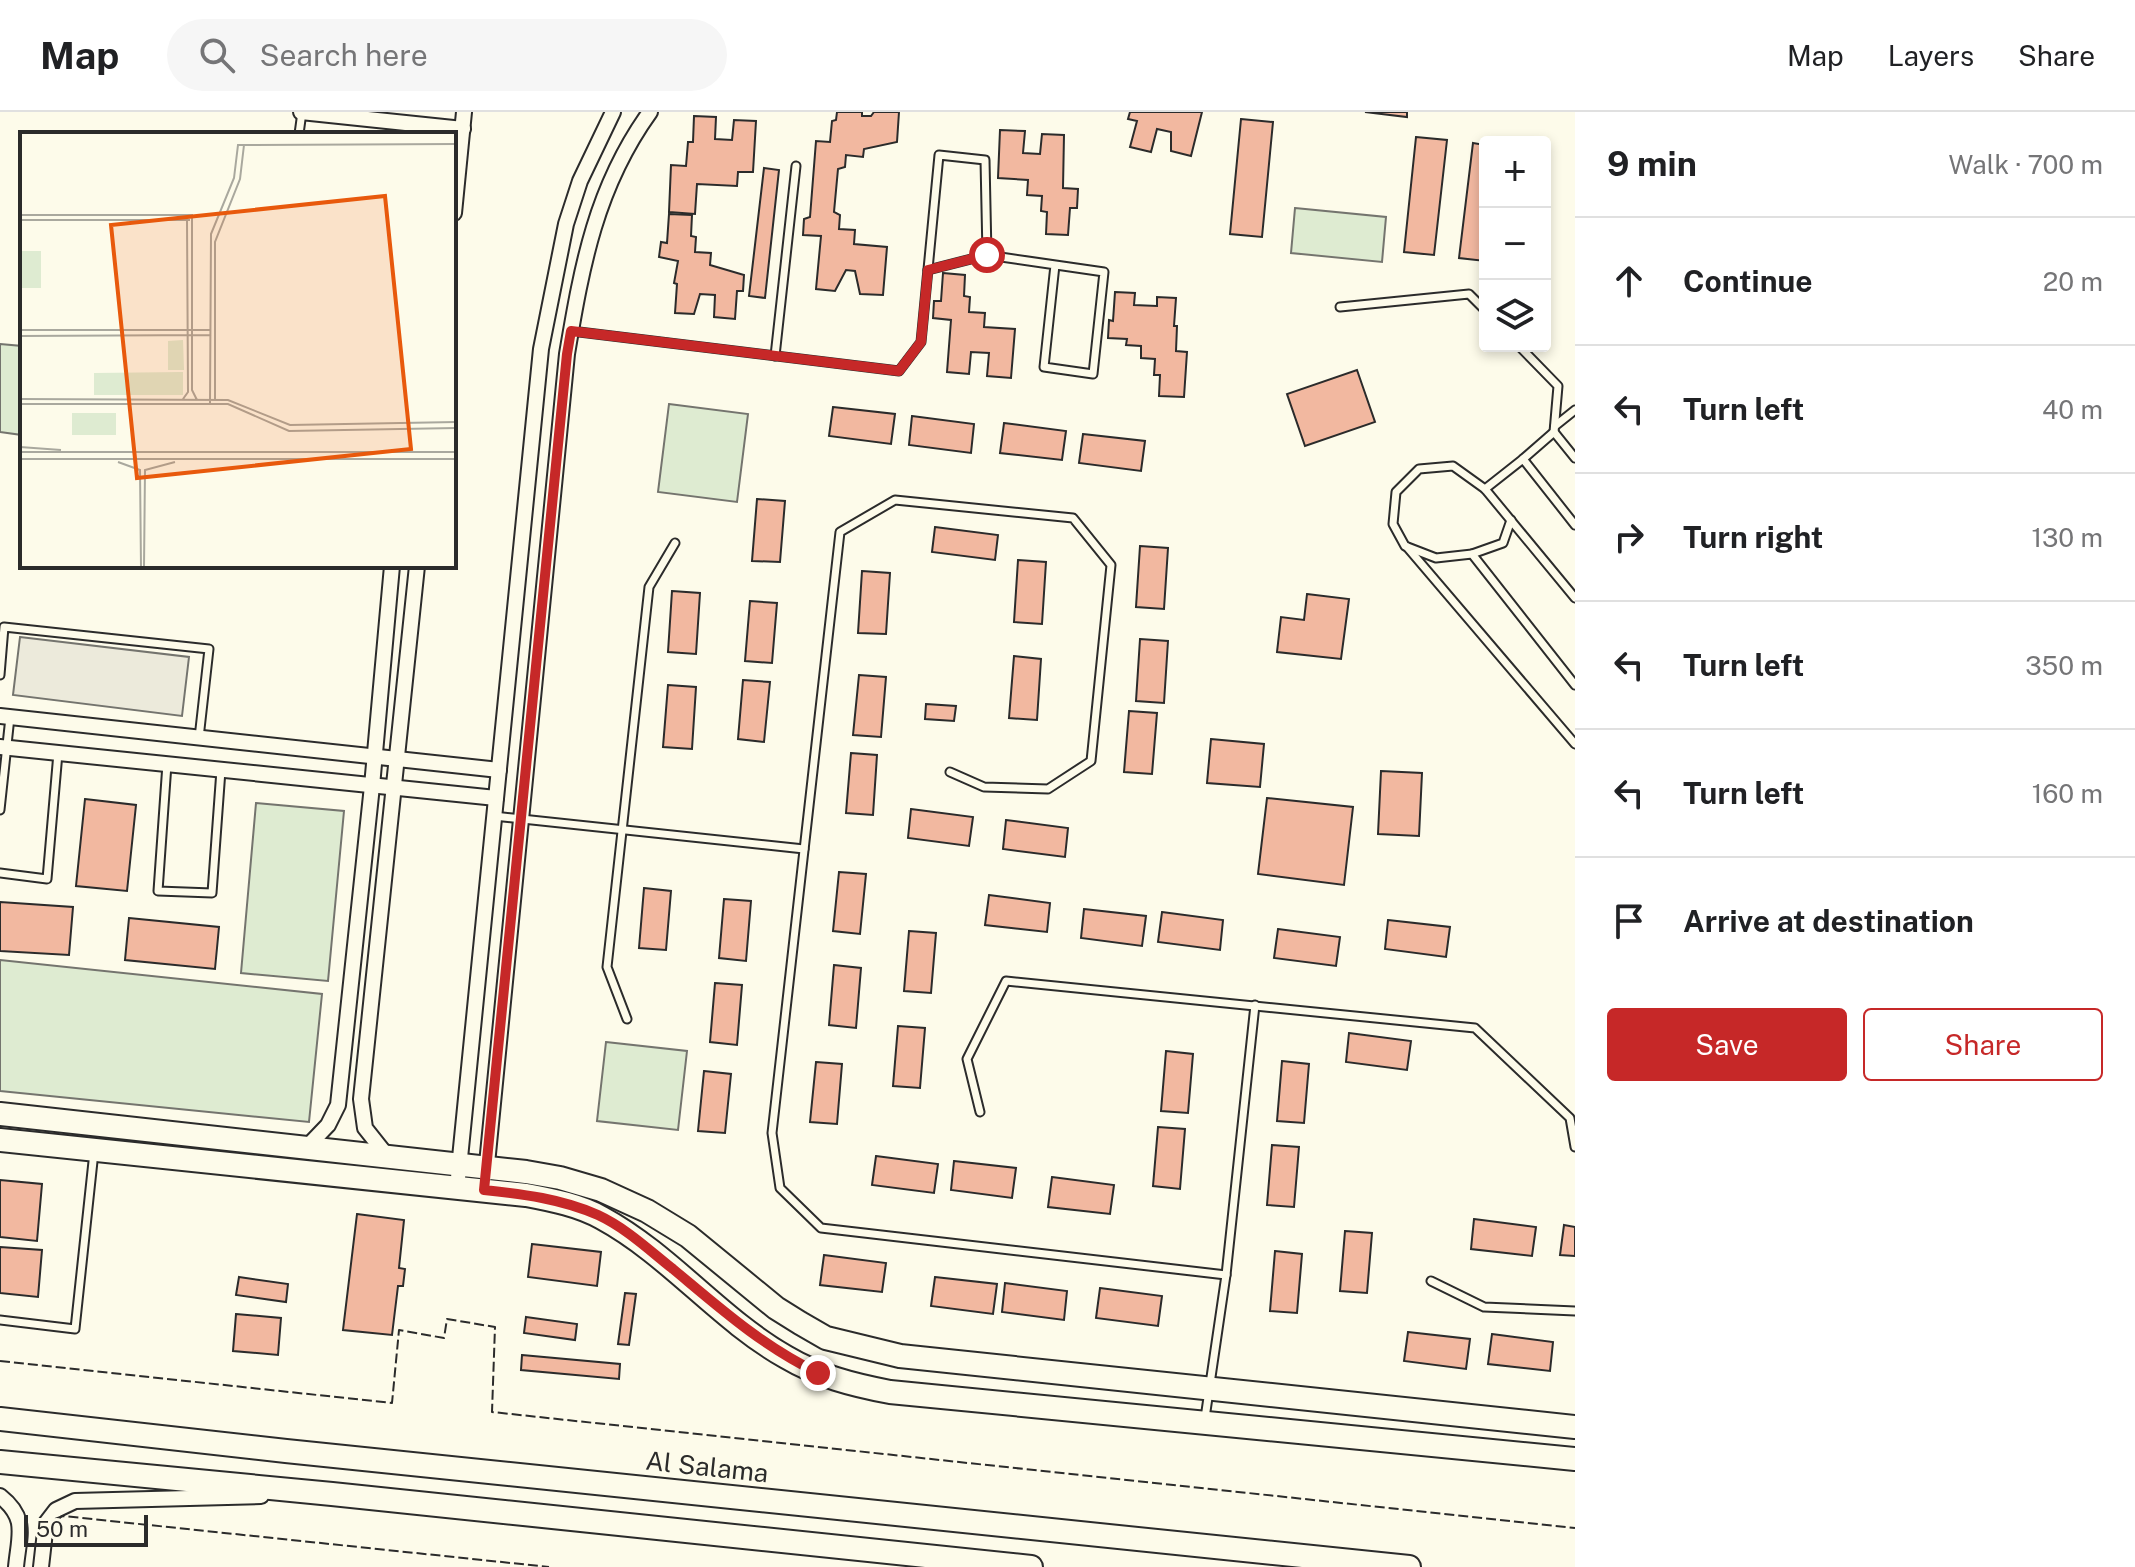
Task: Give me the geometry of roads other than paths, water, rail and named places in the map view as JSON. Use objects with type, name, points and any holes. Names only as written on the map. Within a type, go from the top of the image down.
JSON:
[{"type":"street","points":[[301,112],[439,130],[463,129]]},
{"type":"street","points":[[456,194],[464,112]]},
{"type":"street","points":[[457,1188],[541,349],[566,224],[580,181],[613,112]]},
{"type":"street","points":[[484,1190],[565,369],[581,270],[606,188],[650,112]]},
{"type":"street","points":[[306,1148],[328,1125],[338,1105],[392,568]]},
{"type":"street","points":[[388,1157],[365,1128],[361,1099],[417,568]]},
{"type":"street","points":[[5,717],[499,770]]},
{"type":"street","points":[[3,748],[496,798]]},
{"type":"street","points":[[0,1114],[460,1164],[560,1178],[601,1190],[647,1211],[688,1236],[776,1308],[826,1338],[900,1356],[1575,1427]]},
{"type":"street","points":[[0,1140],[484,1190],[561,1201],[599,1216],[633,1236],[762,1342],[787,1358],[856,1386],[1203,1424],[1575,1459]]},
{"type":"street","name":"Al Salama","points":[[0,1419],[1409,1567]]},
{"type":"street","points":[[0,1462],[1031,1567]]},
{"type":"street","points":[[41,1567],[46,1523],[56,1510],[75,1501],[332,1494]]},
{"type":"street","points":[[0,1496],[12,1505],[20,1521],[16,1567]]},
{"type":"lane","points":[[299,132],[301,112]]},
{"type":"lane","points":[[571,331],[899,371],[921,342],[939,155],[985,160],[987,255]]},
{"type":"lane","points":[[775,356],[796,166]]},
{"type":"lane","points":[[928,270],[987,255],[1104,272],[1093,374],[1044,367],[1055,265]]},
{"type":"lane","points":[[1340,307],[1469,294],[1479,304]]},
{"type":"lane","points":[[1525,352],[1558,386],[1555,429],[1575,458]]},
{"type":"lane","points":[[1485,489],[1523,459],[1575,410]]},
{"type":"lane","points":[[1523,459],[1575,525]]},
{"type":"lane","points":[[1575,598],[1485,489],[1453,466],[1419,469],[1396,492],[1393,524],[1405,546],[1575,744]]},
{"type":"lane","points":[[950,772],[984,787],[1048,789],[1091,761],[1111,565],[1073,518],[895,500],[840,532],[772,1133],[780,1188],[821,1228],[1226,1275]]},
{"type":"lane","points":[[1405,546],[1436,558],[1472,554],[1503,543],[1511,520]]},
{"type":"lane","points":[[627,1019],[607,967],[649,587],[675,543]]},
{"type":"lane","points":[[1472,554],[1575,685]]},
{"type":"lane","points":[[0,675],[4,627],[209,649],[199,738]]},
{"type":"lane","points":[[0,810],[5,717]]},
{"type":"lane","points":[[0,873],[47,879],[58,753]]},
{"type":"lane","points":[[167,764],[158,891],[212,893],[221,770]]},
{"type":"lane","points":[[494,816],[804,849]]},
{"type":"lane","points":[[980,1112],[967,1059],[1006,981],[1475,1028],[1570,1118],[1575,1147]]},
{"type":"lane","points":[[1203,1424],[1226,1275],[1255,1005]]},
{"type":"lane","points":[[0,1320],[75,1329],[94,1150]]},
{"type":"lane","points":[[1431,1281],[1484,1307],[1575,1311]]}]
